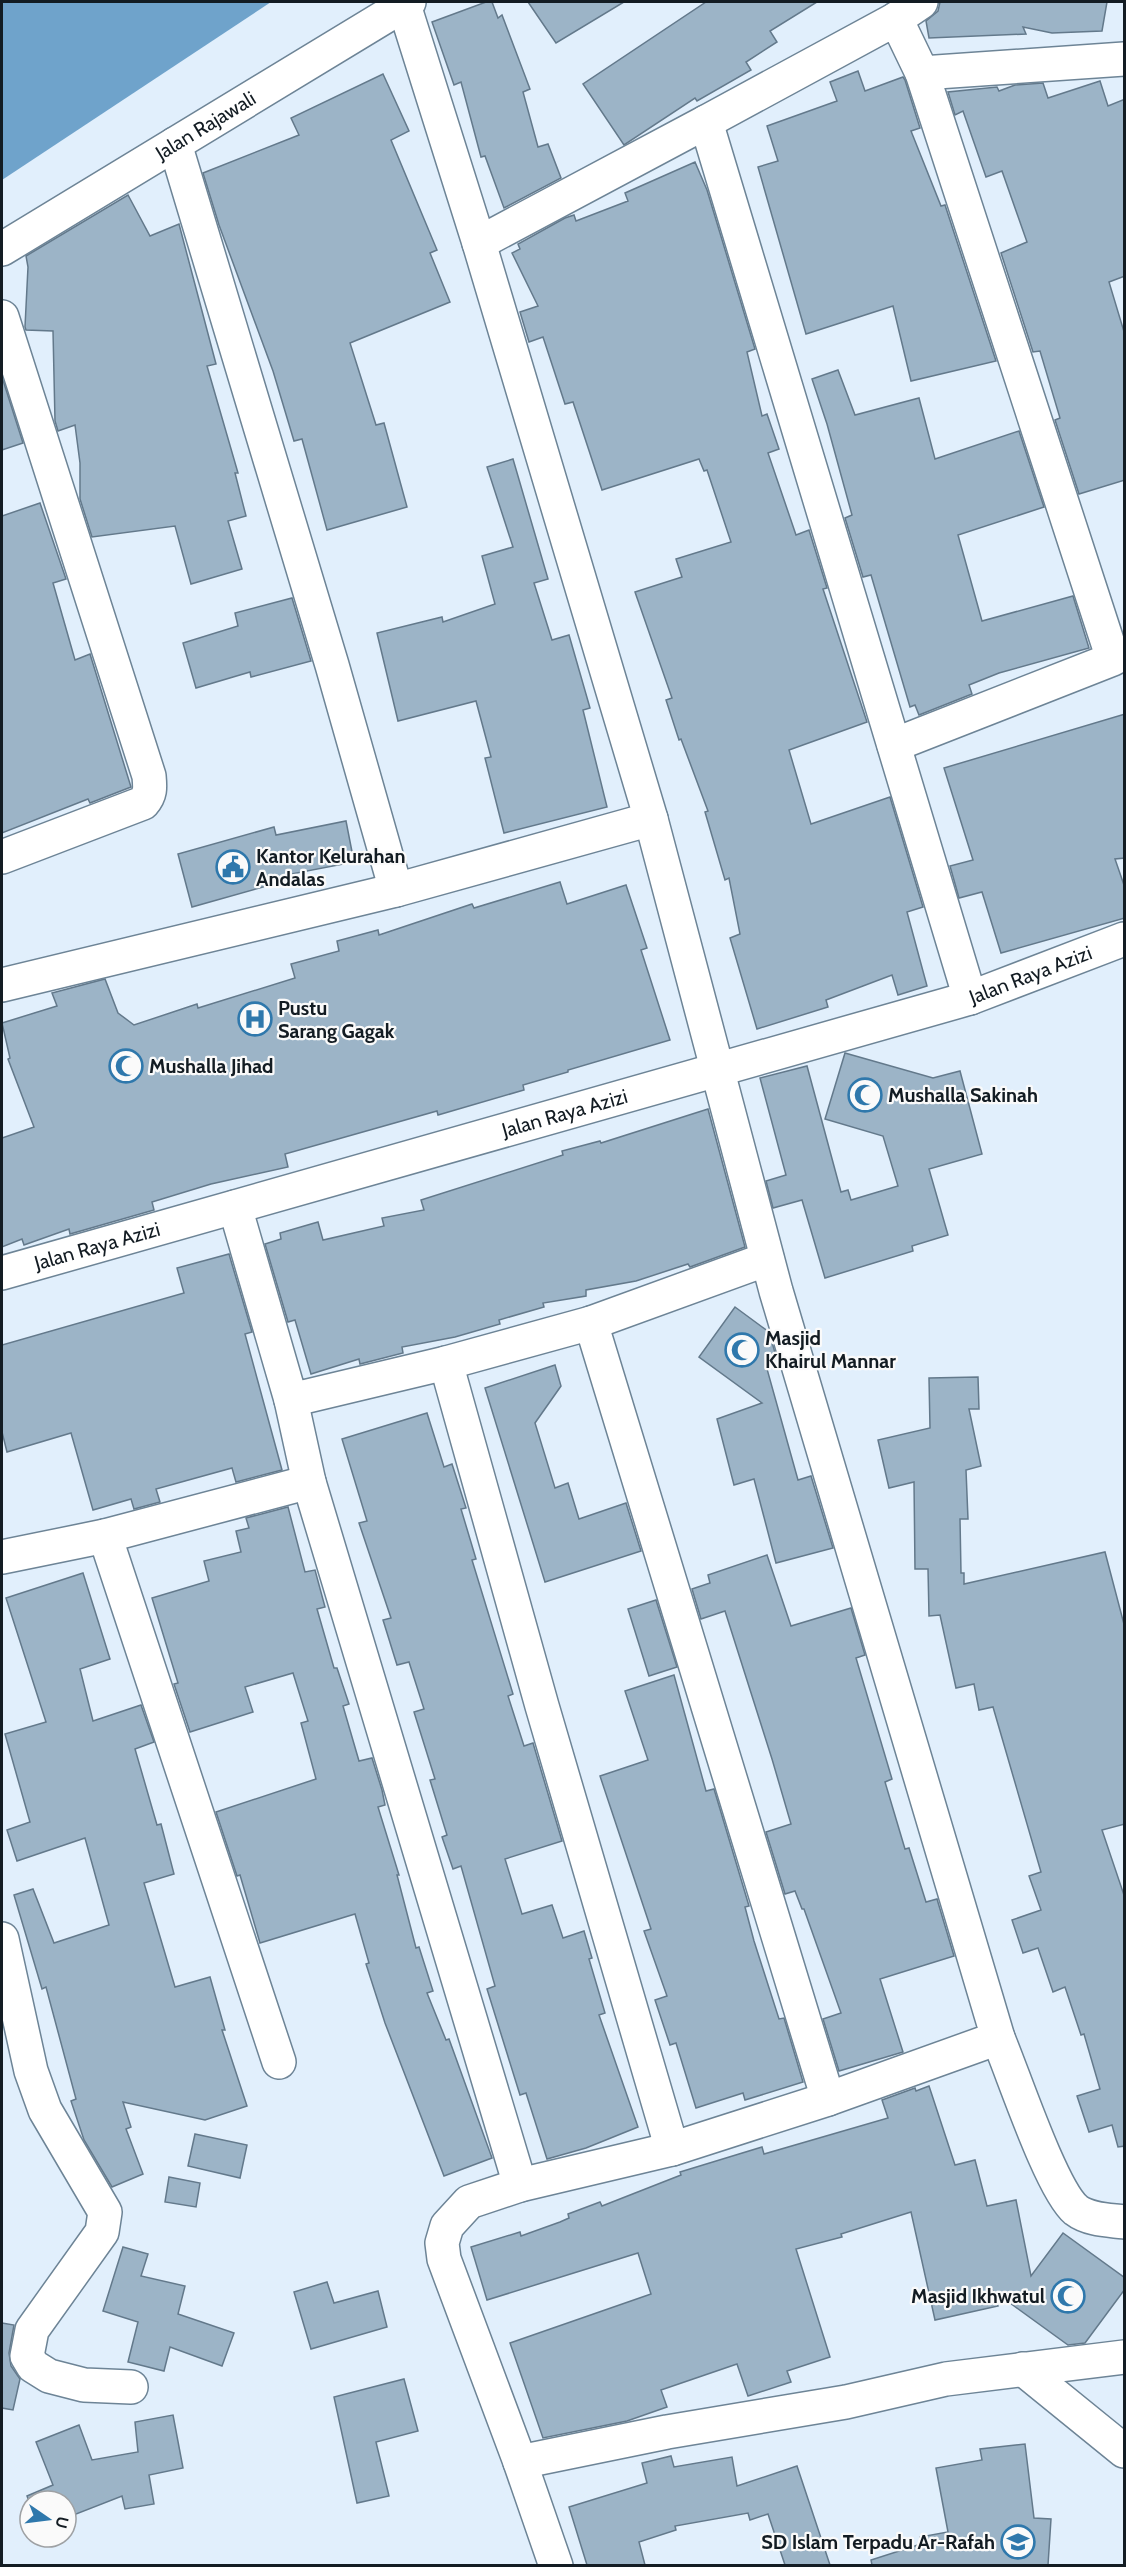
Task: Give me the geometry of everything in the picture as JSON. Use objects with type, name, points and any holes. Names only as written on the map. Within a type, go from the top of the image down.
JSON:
[{"type":"street","name":"Jalan Rajawali","points":[[2,249],[407,3]]},
{"type":"street","points":[[407,3],[651,819],[767,1259],[998,2038],[1064,2195],[1077,2211],[1095,2218],[1125,2222]]},
{"type":"street","points":[[479,243],[909,10],[922,73],[1119,657],[894,745]]},
{"type":"street","points":[[922,73],[1125,59]]},
{"type":"street","points":[[706,122],[970,998]]},
{"type":"street","points":[[175,144],[332,665],[396,890]]},
{"type":"street","points":[[2,317],[146,765],[150,788],[143,803],[2,857]]},
{"type":"street","points":[[2,985],[396,890],[651,819]]},
{"type":"street","name":"Jalan Raya Azizi","points":[[2,1273],[970,998],[1125,939]]},
{"type":"street","points":[[235,1207],[291,1400],[309,1482],[520,2185]]},
{"type":"street","points":[[291,1400],[446,1363],[591,1323],[767,1259]]},
{"type":"street","points":[[591,1323],[828,2099]]},
{"type":"street","points":[[446,1363],[539,1695],[672,2149]]},
{"type":"street","points":[[2,1557],[105,1536],[309,1482]]},
{"type":"street","points":[[105,1536],[279,2062]]},
{"type":"street","points":[[2,1939],[21,2031],[42,2100],[105,2212],[102,2232],[32,2330],[27,2356],[33,2366],[49,2376],[84,2385],[131,2387]]},
{"type":"street","points":[[556,2565],[444,2259],[442,2243],[447,2226],[468,2202],[520,2185],[672,2149],[828,2099],[998,2038]]},
{"type":"street","points":[[520,2462],[667,2432],[846,2402],[946,2379],[1125,2357]]},
{"type":"street","points":[[1023,2369],[1125,2451]]},
{"type":"water","points":[[2,2],[271,2],[2,180]]},
{"type":"building","points":[[486,2],[492,2],[498,18],[502,15],[530,89],[523,92],[538,147],[548,144],[561,178],[504,208],[485,156],[481,157],[461,82],[454,85],[432,22]]},
{"type":"building","points":[[528,2],[624,2],[556,43]]},
{"type":"building","points":[[706,2],[817,2],[770,31],[777,42],[746,62],[751,70],[697,101],[695,98],[624,145],[583,84]]},
{"type":"building","points":[[940,2],[1107,2],[1102,31],[1052,33],[1023,27],[1026,34],[929,38],[926,21],[938,11]]},
{"type":"building","points":[[858,71],[865,91],[903,77],[905,80],[920,128],[911,131],[941,206],[945,205],[996,361],[911,381],[893,306],[806,334],[758,167],[778,161],[767,126],[837,101],[830,82]]},
{"type":"building","points":[[383,74],[409,131],[391,140],[437,250],[430,253],[450,302],[350,343],[376,425],[384,423],[407,507],[327,530],[302,439],[294,441],[273,371],[219,225],[203,173],[299,135],[291,118]]},
{"type":"building","points":[[1100,81],[1108,106],[1125,99],[1125,276],[1109,282],[1125,335],[1125,480],[1079,494],[1055,420],[1060,418],[1040,351],[1033,352],[1001,253],[1027,242],[1002,171],[986,177],[963,111],[955,115],[948,92],[997,87],[999,91],[1015,85],[1043,83],[1048,98]]},
{"type":"building","points":[[695,162],[707,190],[755,349],[747,352],[762,416],[767,414],[779,449],[768,453],[796,535],[809,530],[827,588],[823,589],[867,722],[789,750],[811,824],[890,797],[923,907],[907,912],[927,986],[898,995],[892,975],[826,1000],[828,1007],[757,1029],[730,938],[740,934],[729,878],[725,880],[705,812],[708,811],[681,739],[679,740],[666,700],[672,698],[635,592],[682,577],[676,559],[731,542],[707,470],[704,471],[699,459],[602,490],[573,402],[565,404],[543,337],[529,342],[520,312],[538,306],[512,253],[520,249],[518,244],[565,218],[574,215],[576,221],[628,201],[625,193]]},
{"type":"building","points":[[128,195],[150,236],[179,224],[216,364],[207,366],[238,473],[235,473],[246,516],[228,521],[242,569],[191,584],[175,526],[92,537],[80,499],[80,463],[75,425],[58,431],[55,421],[53,331],[26,330],[25,327],[28,267],[26,256]]},
{"type":"building","points":[[838,370],[855,415],[919,398],[935,459],[1019,431],[1044,507],[958,535],[982,621],[1073,596],[1089,648],[999,673],[969,685],[972,694],[919,715],[915,705],[910,707],[871,575],[863,577],[845,518],[852,515],[812,379]]},
{"type":"building","points":[[2,377],[23,443],[2,450]]},
{"type":"building","points":[[513,459],[548,579],[534,583],[552,640],[569,635],[590,708],[583,710],[607,807],[504,833],[485,758],[491,757],[476,701],[398,721],[377,633],[442,617],[443,622],[495,604],[482,556],[513,547],[487,467]]},
{"type":"building","points":[[40,503],[66,579],[53,583],[75,660],[90,654],[131,787],[90,803],[88,799],[2,833],[2,516]]},
{"type":"building","points":[[292,598],[311,661],[251,677],[250,672],[196,688],[183,643],[238,626],[235,613]]},
{"type":"building","points":[[1125,714],[1125,858],[1115,859],[1125,888],[1125,918],[1001,953],[982,892],[959,898],[950,866],[973,860],[944,768]]},
{"type":"building","name":"Kantor Kelurahan Andalas","points":[[346,821],[354,862],[286,875],[288,880],[192,907],[178,854],[274,827],[276,835]]},
{"type":"building","points":[[560,882],[567,904],[626,885],[647,948],[641,950],[670,1040],[523,1085],[524,1090],[438,1115],[437,1111],[285,1154],[288,1167],[211,1184],[152,1202],[154,1210],[70,1234],[69,1229],[24,1245],[22,1239],[2,1247],[2,1138],[34,1127],[8,1059],[10,1058],[2,1023],[57,1006],[52,993],[105,979],[118,1013],[134,1025],[197,1004],[198,1008],[295,978],[291,964],[339,951],[337,941],[378,930],[379,935],[472,904],[474,908]]},
{"type":"building","points":[[845,1053],[933,1078],[960,1071],[982,1154],[929,1169],[948,1235],[912,1246],[913,1251],[825,1278],[802,1200],[773,1208],[766,1181],[786,1175],[760,1078],[807,1066],[841,1192],[848,1190],[851,1200],[898,1186],[883,1136],[825,1119]]},
{"type":"building","points":[[708,1109],[745,1247],[690,1267],[688,1264],[636,1281],[586,1290],[586,1296],[543,1303],[544,1307],[499,1320],[500,1324],[455,1337],[402,1347],[403,1353],[360,1364],[359,1359],[311,1374],[295,1320],[288,1322],[265,1244],[281,1239],[280,1233],[318,1222],[323,1240],[384,1226],[382,1218],[424,1210],[421,1200],[563,1155],[562,1151],[600,1141],[601,1143]]},
{"type":"building","points":[[229,1254],[252,1332],[245,1334],[282,1470],[236,1482],[232,1468],[156,1489],[160,1502],[134,1509],[131,1499],[93,1510],[71,1433],[7,1452],[2,1432],[2,1345],[184,1293],[177,1268]]},
{"type":"building","points":[[735,1307],[769,1332],[776,1356],[767,1369],[798,1480],[811,1476],[833,1548],[776,1563],[754,1479],[734,1485],[717,1419],[762,1403],[699,1357]]},
{"type":"building","points":[[555,1365],[561,1386],[535,1423],[555,1488],[568,1483],[579,1519],[626,1503],[641,1551],[545,1582],[485,1388]]},
{"type":"building","points":[[978,1377],[979,1409],[969,1409],[981,1466],[966,1470],[968,1519],[960,1519],[961,1573],[964,1573],[964,1584],[1105,1552],[1125,1628],[1125,1824],[1102,1830],[1125,1898],[1125,2146],[1118,2147],[1112,2125],[1089,2132],[1077,2096],[1100,2089],[1084,2034],[1081,2035],[1065,1987],[1053,1992],[1038,1948],[1023,1953],[1012,1920],[1041,1910],[1029,1876],[1041,1872],[993,1707],[979,1710],[974,1684],[956,1688],[940,1615],[929,1616],[928,1569],[915,1569],[914,1482],[889,1488],[878,1440],[930,1428],[929,1378]]},
{"type":"building","points":[[427,1413],[444,1467],[452,1464],[466,1508],[461,1509],[476,1559],[472,1560],[513,1694],[508,1696],[524,1746],[533,1743],[562,1841],[505,1859],[522,1914],[552,1905],[563,1938],[584,1931],[592,1958],[589,1959],[605,2013],[599,2015],[638,2127],[586,2148],[547,2159],[526,2093],[520,2095],[487,1989],[495,1986],[461,1866],[453,1869],[442,1837],[447,1835],[430,1780],[435,1779],[414,1712],[424,1709],[409,1662],[397,1665],[383,1620],[391,1618],[359,1523],[367,1521],[342,1439]]},
{"type":"building","points":[[288,1507],[305,1572],[315,1570],[325,1607],[317,1609],[334,1668],[337,1668],[349,1704],[343,1706],[359,1761],[372,1758],[382,1790],[385,1805],[378,1807],[399,1875],[397,1875],[416,1948],[419,1947],[433,1991],[427,1993],[446,2040],[449,2039],[492,2158],[444,2176],[385,2023],[366,1964],[369,1963],[355,1914],[260,1943],[240,1875],[237,1876],[216,1812],[316,1779],[301,1723],[308,1721],[293,1673],[245,1687],[253,1712],[190,1732],[174,1684],[178,1683],[152,1598],[209,1581],[204,1561],[241,1552],[236,1531],[249,1528],[246,1518]]},
{"type":"building","points":[[767,1555],[791,1626],[851,1608],[865,1655],[856,1658],[892,1779],[885,1782],[905,1849],[909,1848],[926,1902],[937,1899],[954,1956],[880,1979],[903,2052],[839,2071],[823,2019],[841,2013],[804,1909],[795,1891],[785,1894],[766,1832],[791,1824],[772,1759],[725,1611],[701,1619],[692,1589],[710,1583],[708,1575]]},
{"type":"building","points":[[83,1573],[110,1659],[80,1669],[93,1721],[141,1705],[154,1742],[135,1749],[157,1825],[161,1824],[174,1874],[144,1883],[175,1987],[210,1977],[225,2030],[222,2030],[247,2106],[205,2120],[123,2102],[131,2127],[126,2129],[143,2174],[112,2187],[84,2140],[71,2101],[76,2099],[46,1987],[42,1989],[14,1895],[33,1889],[54,1943],[109,1925],[85,1838],[17,1861],[7,1830],[30,1822],[5,1734],[46,1722],[6,1598]]},
{"type":"building","points":[[656,1600],[677,1667],[649,1676],[628,1609]]},
{"type":"building","points":[[674,1675],[706,1791],[714,1789],[749,1906],[745,1907],[754,1941],[779,2019],[784,2018],[803,2082],[745,2100],[743,2093],[696,2108],[676,2043],[670,2045],[655,2000],[667,1996],[644,1931],[651,1929],[600,1776],[648,1760],[625,1691]]},
{"type":"building","points":[[929,2086],[955,2165],[975,2160],[987,2206],[1016,2200],[1031,2276],[1063,2233],[1125,2278],[1125,2289],[1085,2343],[1068,2345],[992,2290],[998,2306],[935,2320],[911,2212],[841,2234],[842,2237],[796,2249],[830,2357],[787,2371],[791,2382],[748,2396],[737,2364],[661,2390],[667,2407],[627,2421],[543,2438],[510,2343],[651,2294],[638,2253],[487,2300],[471,2247],[520,2232],[521,2236],[569,2218],[568,2214],[600,2202],[602,2206],[681,2175],[680,2172],[762,2147],[764,2154],[888,2118],[882,2100],[915,2088],[916,2091]]},
{"type":"building","points":[[195,2134],[247,2145],[240,2178],[188,2166]]},
{"type":"building","points":[[169,2177],[200,2183],[196,2207],[165,2202]]},
{"type":"building","points":[[123,2247],[148,2254],[141,2276],[185,2286],[178,2314],[234,2333],[222,2366],[170,2347],[164,2371],[128,2362],[138,2322],[103,2311]]},
{"type":"building","points":[[327,2282],[334,2303],[378,2291],[387,2327],[311,2349],[294,2292]]},
{"type":"building","points":[[2,2323],[14,2325],[9,2353],[11,2366],[20,2379],[13,2410],[2,2408]]},
{"type":"building","points":[[404,2379],[418,2431],[376,2442],[389,2496],[357,2503],[334,2397]]},
{"type":"building","points":[[173,2415],[183,2468],[149,2475],[154,2504],[125,2509],[122,2496],[78,2513],[78,2489],[44,2489],[53,2485],[36,2442],[79,2425],[92,2460],[138,2452],[135,2422]]},
{"type":"building","points":[[1025,2444],[1034,2518],[1051,2519],[1048,2565],[872,2565],[871,2560],[921,2544],[920,2537],[948,2532],[936,2468],[982,2460],[980,2449]]},
{"type":"building","points":[[671,2456],[674,2467],[732,2457],[737,2486],[797,2466],[830,2565],[785,2565],[768,2514],[750,2520],[748,2513],[675,2526],[676,2530],[639,2542],[645,2565],[587,2565],[569,2507],[647,2483],[642,2463]]},
{"type":"place","name":"Kantor Kelurahan Andalas","points":[[233,867]]},
{"type":"place","name":"Pustu Sarang Gagak","points":[[255,1019]]},
{"type":"place","name":"Mushalla Jihad","points":[[126,1066]]},
{"type":"place","name":"Mushalla Sakinah","points":[[865,1095]]},
{"type":"place","name":"Masjid Khairul Mannar","points":[[742,1350]]},
{"type":"place","name":"Masjid Ikhwatul","points":[[1068,2296]]},
{"type":"place","name":"SD Islam Terpadu Ar-Rafah","points":[[1018,2542]]}]
